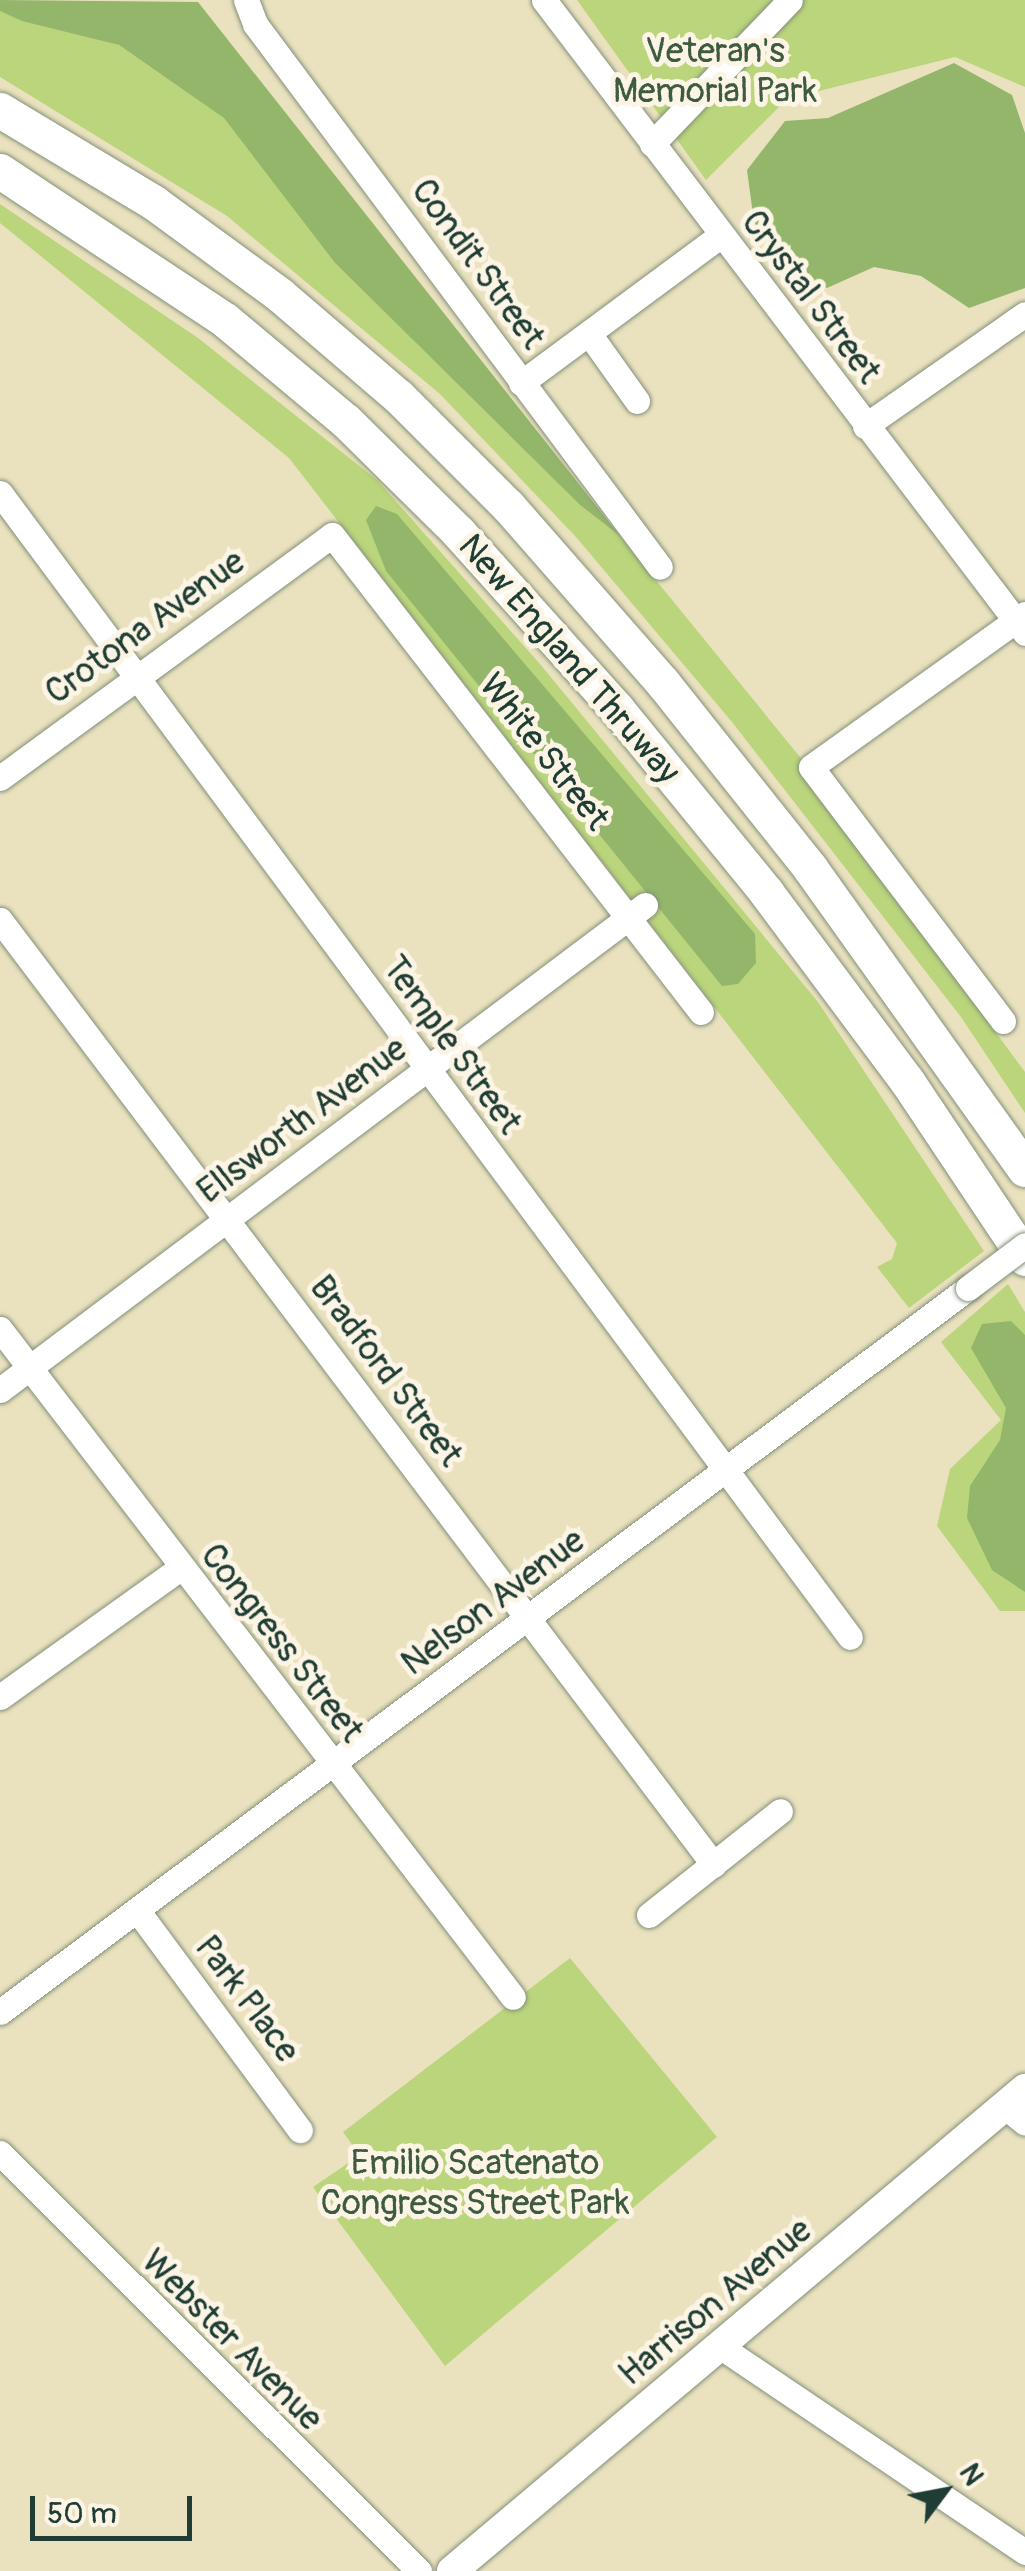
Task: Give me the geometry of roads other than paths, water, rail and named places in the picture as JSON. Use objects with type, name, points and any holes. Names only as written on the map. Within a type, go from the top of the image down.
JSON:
[{"type":"highway","name":"New England Thruway","points":[[0,110],[153,202],[280,295],[399,396],[481,478],[714,746],[858,931],[1025,1170]]},
{"type":"highway","name":"New England Thruway","points":[[0,171],[225,320],[346,422],[459,532],[617,709],[766,892],[906,1081],[1025,1258]]},
{"type":"main road","name":"Harrison Avenue","points":[[452,2571],[721,2346],[1018,2106]]},
{"type":"street","name":"Condit Street","points":[[246,0],[256,24],[660,566]]},
{"type":"street","name":"Crystal Street","points":[[544,0],[865,426],[1022,622]]},
{"type":"street","points":[[652,144],[790,0]]},
{"type":"street","points":[[521,383],[720,236]]},
{"type":"street","points":[[865,426],[1025,314]]},
{"type":"street","points":[[590,335],[638,401]]},
{"type":"street","name":"Temple Street","points":[[0,493],[139,674],[425,1071],[850,1637]]},
{"type":"street","name":"Crotona Avenue","points":[[0,778],[332,534]]},
{"type":"street","name":"White Street","points":[[332,534],[636,911],[701,1012]]},
{"type":"street","points":[[1003,1020],[811,768],[1022,622]]},
{"type":"street","name":"Ellsworth Avenue","points":[[0,1390],[636,911]]},
{"type":"street","name":"Bradford Street","points":[[0,920],[714,1866]]},
{"type":"street","name":"Nelson Avenue","points":[[0,2012],[728,1471],[1025,1245]]},
{"type":"street","name":"Congress Street","points":[[0,1329],[513,1997]]},
{"type":"street","points":[[0,1697],[180,1568]]},
{"type":"street","points":[[649,1915],[780,1811]]},
{"type":"street","name":"Park Place","points":[[137,1910],[300,2130]]},
{"type":"street","name":"Webster Avenue","points":[[0,2154],[419,2571]]},
{"type":"street","points":[[721,2346],[1025,2552]]},
{"type":"park label","name":"Veteran's Memorial Park","points":[[715,71]]},
{"type":"park label","name":"Emilio Scatenato Congress Street Park","points":[[475,2183]]}]
